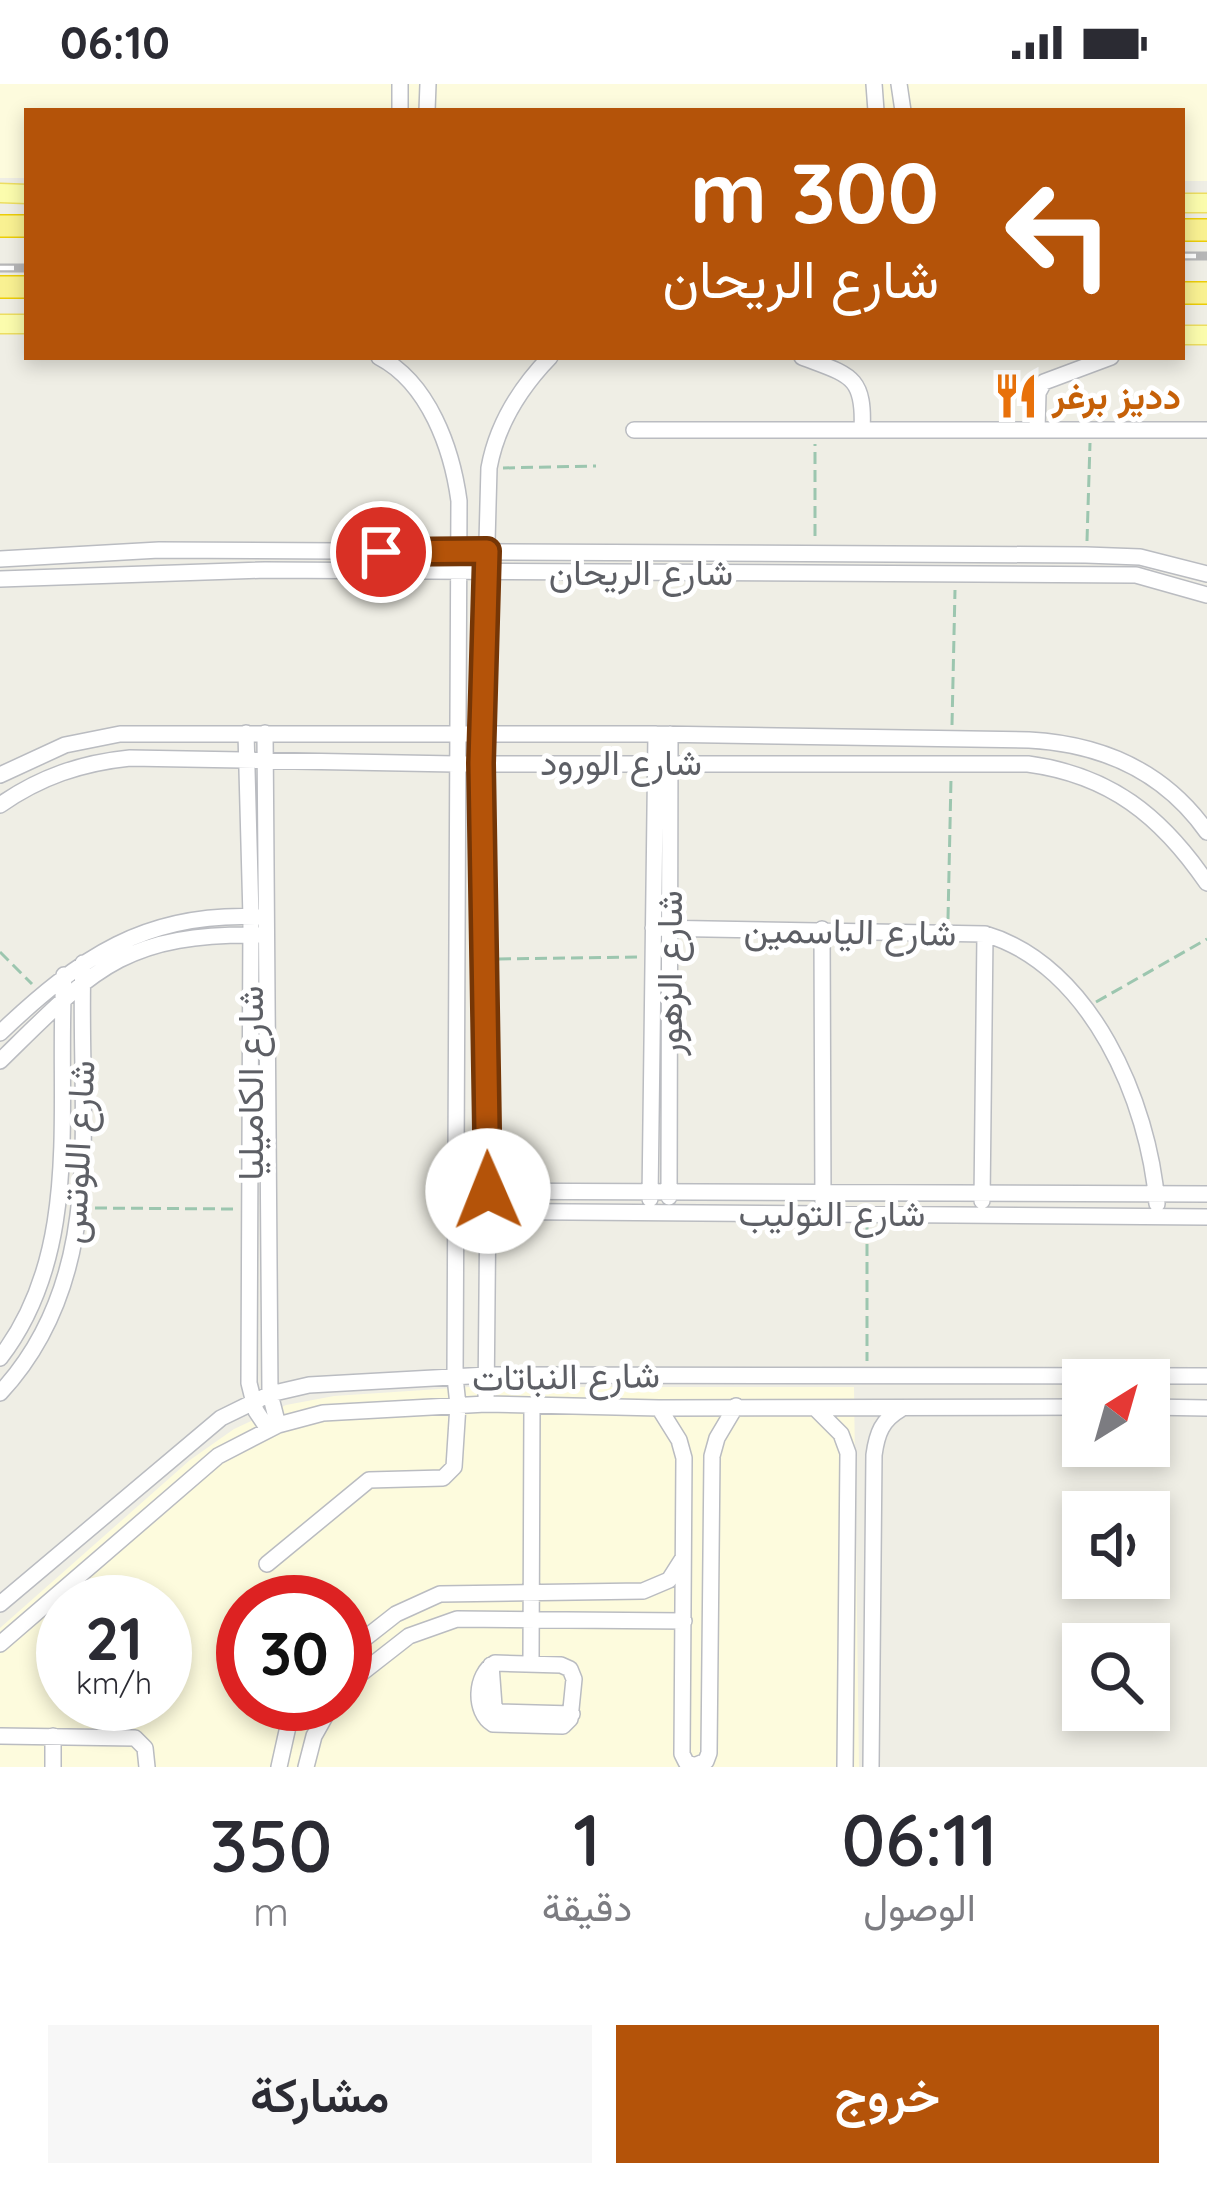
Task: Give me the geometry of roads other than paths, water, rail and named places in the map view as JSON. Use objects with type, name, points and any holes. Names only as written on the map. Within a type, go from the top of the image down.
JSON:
[{"type":"street","points":[[267,1564],[369,1480],[439,1479],[450,1475],[454,1467],[458,1405],[454,1377],[459,501],[445,441],[413,388],[382,360]]},
{"type":"street","points":[[486,1404],[488,1191],[481,763],[489,468],[494,442],[508,412],[548,360]]},
{"type":"street","points":[[810,360],[848,375],[858,386],[863,400],[862,430]]},
{"type":"street","points":[[1037,430],[1038,393],[1044,382],[1103,360]]},
{"type":"street","points":[[634,430],[1207,430]]},
{"type":"street","points":[[159,550],[159,571]]},
{"type":"street","name":"شارع الريحان","points":[[0,559],[159,550],[1086,555],[1139,556],[1207,574]]},
{"type":"street","points":[[266,551],[266,570]]},
{"type":"street","name":"شارع الريحان","points":[[0,579],[266,570],[1136,575],[1207,595]]},
{"type":"street","name":"شارع الكاميليا","points":[[245,733],[260,926],[273,1427]]},
{"type":"street","name":"شارع الكاميليا","points":[[265,733],[249,1209],[249,1384],[252,1401],[273,1427]]},
{"type":"street","points":[[169,758],[171,734]]},
{"type":"street","name":"شارع الورود","points":[[0,775],[38,755],[92,738],[171,734],[663,734],[1064,742],[1132,764],[1162,784],[1207,832]]},
{"type":"street","name":"شارع الزهور","points":[[663,734],[661,927],[669,1212]]},
{"type":"street","points":[[952,739],[952,764]]},
{"type":"street","points":[[1005,764],[1007,740]]},
{"type":"street","name":"شارع الورود","points":[[0,805],[26,788],[103,760],[1005,764],[1060,768],[1119,791],[1168,832],[1207,883]]},
{"type":"street","points":[[0,1033],[64,975],[107,946],[209,916],[260,926]]},
{"type":"street","points":[[0,1061],[107,964],[174,939],[260,926]]},
{"type":"street","name":"شارع الزهور","points":[[650,1212],[653,957],[661,927]]},
{"type":"street","name":"شارع الياسمين","points":[[661,927],[985,934],[1001,939],[1028,956],[1084,1009],[1111,1048],[1135,1097],[1147,1137],[1158,1216]]},
{"type":"street","points":[[822,929],[823,1213]]},
{"type":"street","points":[[983,1215],[985,934]]},
{"type":"street","name":"شارع اللوتس","points":[[0,1393],[24,1364],[57,1306],[73,1257],[85,1154],[83,963]]},
{"type":"street","name":"شارع اللوتس","points":[[0,1358],[22,1325],[41,1282],[56,1220],[62,1157],[64,975]]},
{"type":"street","name":"شارع التوليب","points":[[457,1191],[1207,1194]]},
{"type":"street","name":"شارع التوليب","points":[[457,1210],[1207,1216]]},
{"type":"street","name":"شارع النباتات","points":[[0,1604],[201,1433],[252,1401],[309,1384],[487,1376],[1207,1376]]},
{"type":"street","name":"شارع النباتات","points":[[0,1644],[218,1456],[273,1427],[323,1413],[486,1404],[1062,1407]]},
{"type":"street","points":[[531,1664],[532,1405]]},
{"type":"street","points":[[659,1408],[679,1440],[684,1459],[682,1754],[686,1762],[699,1766],[709,1753],[712,1456],[736,1406]]},
{"type":"street","points":[[812,1406],[829,1418],[848,1453],[845,1767]]},
{"type":"street","points":[[871,1767],[874,1455],[877,1434],[888,1417],[906,1406]]},
{"type":"street","points":[[1170,1408],[1207,1408]]},
{"type":"street","points":[[372,1632],[395,1614],[428,1598],[464,1592],[643,1591],[670,1580],[685,1555]]},
{"type":"street","points":[[372,1665],[410,1636],[457,1619],[684,1621]]},
{"type":"street","points":[[491,1664],[531,1664],[570,1669],[572,1714],[498,1712],[491,1664]]},
{"type":"street","points":[[279,1767],[287,1731]]},
{"type":"street","points":[[306,1767],[317,1731]]},
{"type":"street","points":[[0,1736],[135,1738],[146,1748],[147,1767]]},
{"type":"street","points":[[52,1736],[53,1767]]},
{"type":"railway","points":[[1185,256],[1207,256]]},
{"type":"railway","points":[[0,268],[24,268]]},
{"type":"place","name":"دديز برغر","points":[[1016,396]]}]
